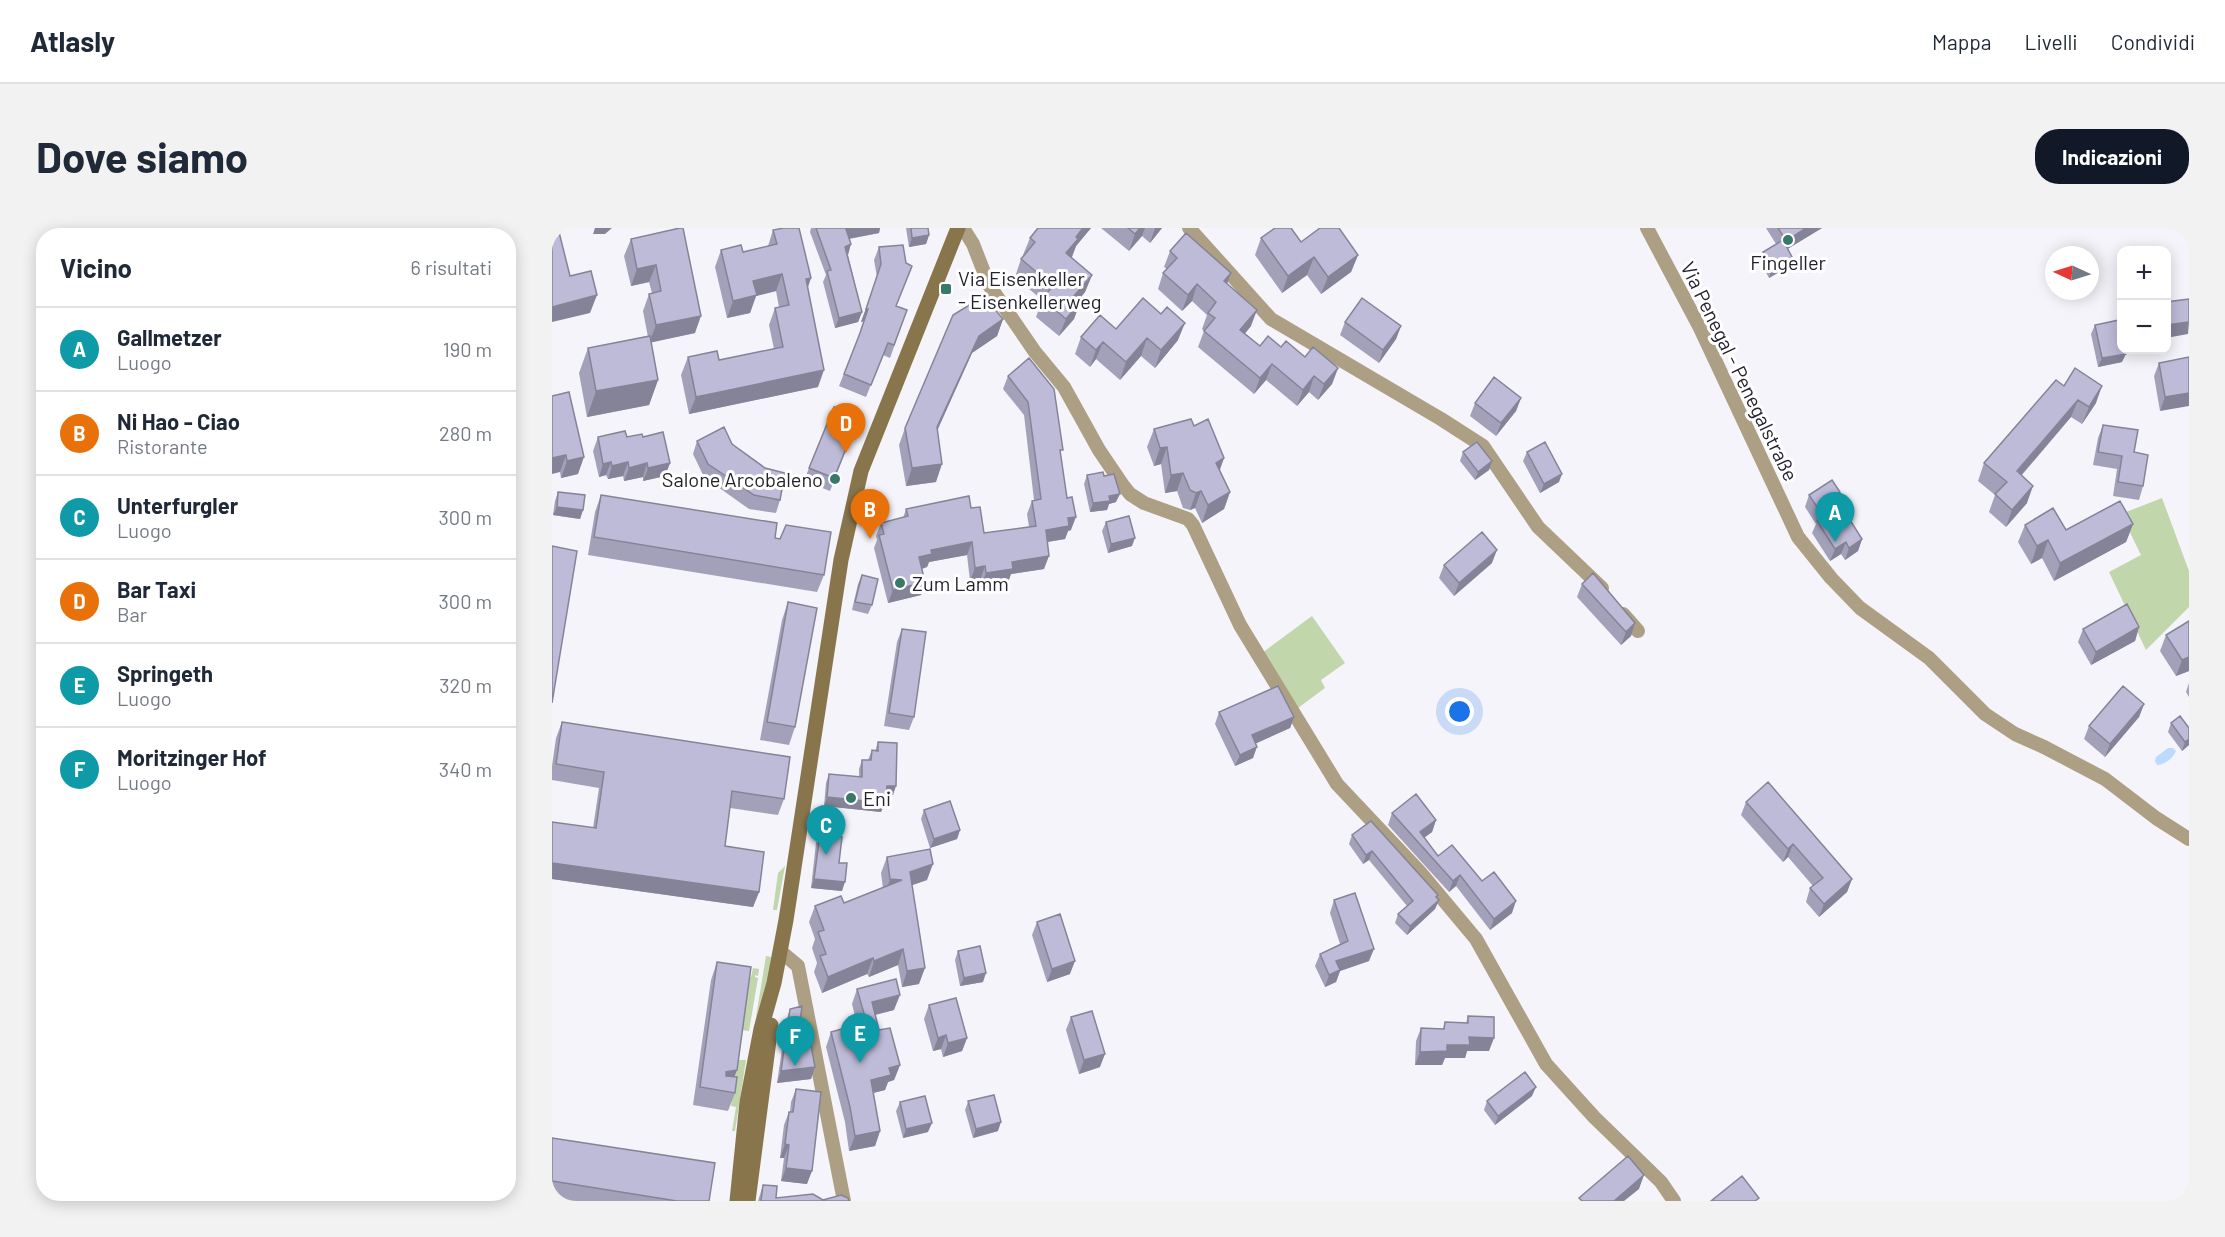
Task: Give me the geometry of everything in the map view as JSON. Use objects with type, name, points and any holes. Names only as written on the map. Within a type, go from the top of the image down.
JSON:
[{"type":"main road","points":[[737,1201],[747,1102],[761,1029],[780,951],[841,560],[861,471],[958,228]]},
{"type":"main road","points":[[748,1201],[774,1009],[774,983]]},
{"type":"street","points":[[963,228],[973,244],[989,285],[1035,352],[1064,387],[1099,450],[1122,484],[1130,494],[1144,503],[1188,519],[1193,525],[1240,625],[1337,783],[1420,872],[1476,939],[1546,1064],[1594,1117],[1661,1182],[1674,1201]]},
{"type":"street","points":[[1189,228],[1271,319],[1442,419],[1483,446],[1538,527],[1597,582],[1638,632]]},
{"type":"street","name":"Via Penegal - Penegalstraße","points":[[1647,228],[1700,328],[1798,537],[1831,578],[1860,608],[1929,658],[1985,714],[2015,734],[2105,779],[2156,818],[2189,839]]},
{"type":"street","points":[[780,951],[798,966],[844,1201]]},
{"type":"green space","points":[[2162,498],[2189,571],[2189,607],[2146,650],[2109,572],[2141,555],[2121,514]]},
{"type":"green space","points":[[1312,616],[1345,663],[1321,680],[1325,688],[1298,708],[1262,653]]},
{"type":"green space","points":[[785,866],[777,910],[773,910],[778,873]]},
{"type":"green space","points":[[766,956],[771,957],[768,982],[754,1029]]},
{"type":"green space","points":[[753,968],[759,969],[758,976],[755,975],[758,978],[749,1031],[740,1030],[748,977],[751,977]]},
{"type":"green space","points":[[738,1060],[746,1060],[735,1131],[732,1131],[736,1107],[731,1106]]},
{"type":"water","points":[[2168,748],[2173,748],[2176,751],[2175,754],[2171,759],[2157,765],[2156,757]]},
{"type":"building","points":[[552,228],[558,228],[570,276],[591,271],[597,295],[552,307]]},
{"type":"building","points":[[683,228],[701,316],[656,325],[649,294],[661,291],[656,265],[637,269],[631,239]]},
{"type":"building","points":[[799,228],[811,278],[806,279],[824,370],[696,397],[688,357],[717,351],[719,360],[783,347],[775,308],[789,305],[782,274],[753,281],[757,295],[733,301],[721,250],[741,245],[743,252],[777,244],[773,230]]},
{"type":"building","points":[[816,228],[852,228],[846,229],[851,244],[845,247],[862,312],[839,318],[827,271],[831,270]]},
{"type":"building","points":[[911,228],[928,228],[929,235],[912,238]]},
{"type":"building","points":[[1038,228],[1083,228],[1076,237],[1078,239],[1066,253],[1092,275],[1073,297],[1080,302],[1066,319],[1042,299],[1053,286],[1021,259],[1035,242],[1030,238]]},
{"type":"building","points":[[1128,228],[1140,228],[1135,234]]},
{"type":"building","points":[[1275,228],[1291,228],[1301,242],[1320,228],[1339,228],[1358,255],[1328,277],[1314,257],[1288,276],[1261,238]]},
{"type":"building","points":[[1778,228],[1806,228],[1786,241]]},
{"type":"building","points":[[1186,233],[1231,273],[1224,281],[1257,310],[1240,330],[1260,346],[1268,336],[1281,347],[1286,341],[1305,357],[1313,347],[1338,368],[1324,384],[1314,376],[1303,390],[1272,364],[1260,378],[1204,331],[1215,318],[1208,313],[1216,302],[1197,284],[1188,295],[1163,273],[1177,258],[1170,251]]},
{"type":"building","points":[[1783,240],[1792,257],[1772,269],[1763,252]]},
{"type":"building","points":[[903,245],[906,263],[912,266],[896,306],[907,310],[894,345],[888,343],[871,385],[844,374],[860,333],[881,264],[879,247]]},
{"type":"building","points":[[984,296],[1003,319],[979,336],[937,427],[942,464],[912,468],[905,428],[953,315]]},
{"type":"building","points":[[1143,298],[1161,314],[1167,307],[1185,323],[1161,350],[1147,338],[1126,362],[1103,342],[1096,350],[1081,337],[1100,315],[1116,329]]},
{"type":"building","points":[[1362,298],[1401,326],[1383,350],[1345,322]]},
{"type":"building","points":[[2189,299],[2189,322],[2171,324],[2171,301]]},
{"type":"building","points":[[2117,320],[2117,354],[2126,354],[2102,358],[2095,325]]},
{"type":"building","points":[[650,336],[658,380],[596,391],[588,348]]},
{"type":"building","points":[[2189,357],[2189,393],[2165,397],[2159,363]]},
{"type":"building","points":[[1029,358],[1054,389],[1067,498],[1072,497],[1076,517],[1068,518],[1069,526],[1046,530],[1049,556],[1012,562],[1013,569],[986,573],[985,566],[975,568],[972,542],[931,550],[932,554],[919,557],[925,582],[893,590],[879,535],[884,534],[881,523],[908,516],[906,509],[969,496],[971,508],[980,507],[984,533],[1036,526],[1032,501],[1041,499],[1028,402],[1008,376]]},
{"type":"building","points":[[2075,368],[2102,386],[2089,407],[2078,400],[2017,471],[2033,486],[2012,510],[1995,494],[2007,482],[1984,463],[2056,380],[2064,386]]},
{"type":"building","points":[[1494,377],[1521,398],[1501,423],[1475,403]]},
{"type":"building","points":[[569,392],[584,457],[567,461],[566,455],[552,458],[552,396]]},
{"type":"building","points":[[834,407],[859,417],[834,478],[809,468]]},
{"type":"building","points":[[1191,419],[1194,426],[1208,419],[1224,458],[1216,463],[1230,492],[1208,505],[1201,491],[1196,493],[1190,490],[1183,473],[1171,475],[1167,447],[1160,448],[1154,429]]},
{"type":"building","points":[[2103,425],[2138,430],[2134,452],[2148,455],[2143,486],[2118,482],[2122,456],[2098,452]]},
{"type":"building","points":[[724,427],[732,444],[765,468],[785,473],[780,500],[754,495],[708,464],[697,441]]},
{"type":"building","points":[[625,431],[627,437],[642,434],[643,437],[663,432],[670,463],[648,468],[647,463],[629,468],[628,462],[612,466],[611,462],[603,464],[598,437]]},
{"type":"building","points":[[1477,442],[1492,461],[1478,472],[1463,452]]},
{"type":"building","points":[[1545,442],[1562,474],[1544,484],[1527,452]]},
{"type":"building","points":[[1103,472],[1104,476],[1114,474],[1120,494],[1109,496],[1110,501],[1093,503],[1087,475]]},
{"type":"building","points":[[1832,480],[1840,492],[1835,496],[1862,539],[1849,548],[1846,542],[1835,549],[1817,521],[1824,517],[1809,495]]},
{"type":"building","points":[[558,492],[585,495],[583,510],[557,507]]},
{"type":"building","points":[[601,495],[777,523],[775,538],[780,539],[786,525],[831,532],[824,575],[594,537]]},
{"type":"building","points":[[2120,501],[2133,524],[2060,563],[2048,540],[2037,546],[2025,525],[2053,508],[2066,530]]},
{"type":"building","points":[[1129,516],[1135,538],[1111,544],[1106,522]]},
{"type":"building","points":[[1482,532],[1497,550],[1459,583],[1444,565]]},
{"type":"building","points":[[552,546],[577,551],[552,703]]},
{"type":"building","points":[[1593,573],[1635,623],[1626,632],[1582,584]]},
{"type":"building","points":[[862,575],[878,579],[872,605],[855,602]]},
{"type":"building","points":[[788,602],[817,608],[795,727],[767,722]]},
{"type":"building","points":[[2127,604],[2139,627],[2096,652],[2083,629]]},
{"type":"building","points":[[2189,621],[2189,657],[2182,660],[2166,635]]},
{"type":"building","points":[[902,629],[926,632],[914,717],[889,713]]},
{"type":"building","points":[[1278,686],[1294,717],[1252,735],[1257,747],[1240,755],[1219,712]]},
{"type":"building","points":[[2123,686],[2144,704],[2110,744],[2089,726]]},
{"type":"building","points":[[2180,716],[2189,728],[2189,739],[2185,742],[2171,723]]},
{"type":"building","points":[[562,722],[790,757],[784,799],[732,791],[725,846],[764,852],[759,892],[552,863],[552,822],[596,828],[604,772],[556,764]]},
{"type":"building","points":[[878,742],[897,743],[896,786],[887,786],[885,803],[827,797],[829,774],[862,777],[862,760],[871,760],[872,750],[878,751]]},
{"type":"building","points":[[1768,782],[1852,879],[1824,904],[1810,888],[1823,878],[1793,844],[1788,849],[1746,802]]},
{"type":"building","points":[[1416,794],[1436,820],[1420,832],[1438,856],[1452,845],[1482,881],[1494,872],[1516,901],[1494,919],[1460,875],[1453,881],[1392,813]]},
{"type":"building","points":[[950,801],[960,830],[934,839],[924,810]]},
{"type":"building","points":[[1371,821],[1438,895],[1436,897],[1439,900],[1410,926],[1398,914],[1413,901],[1372,851],[1366,855],[1352,835]]},
{"type":"building","points":[[820,834],[842,837],[839,863],[847,863],[845,882],[814,879]]},
{"type":"building","points":[[930,849],[933,864],[910,872],[925,968],[907,971],[903,949],[874,961],[873,958],[828,977],[820,956],[826,954],[818,932],[824,930],[815,906],[841,896],[844,903],[902,880],[890,879],[887,857]]},
{"type":"building","points":[[1355,893],[1374,949],[1336,961],[1340,970],[1329,975],[1320,954],[1348,941],[1334,900]]},
{"type":"building","points":[[1060,914],[1075,961],[1052,969],[1037,922]]},
{"type":"building","points":[[980,946],[986,973],[964,978],[958,951]]},
{"type":"building","points":[[717,962],[751,967],[737,1070],[726,1072],[726,1076],[737,1077],[735,1093],[700,1087]]},
{"type":"building","points":[[896,979],[900,995],[872,1002],[879,1030],[890,1028],[900,1065],[889,1068],[891,1075],[871,1080],[880,1131],[855,1136],[831,1032],[856,1025],[854,1020],[865,1017],[857,989]]},
{"type":"building","points":[[956,998],[967,1038],[948,1043],[946,1035],[938,1038],[929,1005]]},
{"type":"building","points":[[802,1006],[799,1030],[808,1029],[815,1067],[781,1071],[790,1009]]},
{"type":"building","points":[[1092,1011],[1105,1054],[1084,1060],[1071,1017]]},
{"type":"building","points":[[1468,1016],[1494,1017],[1494,1038],[1469,1037],[1470,1045],[1447,1045],[1447,1051],[1420,1052],[1421,1028],[1444,1029],[1445,1022],[1468,1023]]},
{"type":"building","points":[[1525,1072],[1536,1087],[1498,1116],[1487,1101]]},
{"type":"building","points":[[796,1089],[821,1092],[812,1171],[786,1168],[789,1145],[785,1144],[789,1112],[793,1112]]},
{"type":"building","points":[[994,1095],[1001,1122],[976,1129],[968,1101]]},
{"type":"building","points":[[925,1096],[932,1123],[906,1129],[900,1102]]},
{"type":"building","points":[[552,1138],[715,1163],[709,1201],[677,1201],[552,1181]]},
{"type":"building","points":[[1628,1156],[1644,1175],[1614,1201],[1582,1201],[1579,1198]]},
{"type":"building","points":[[1742,1176],[1759,1198],[1755,1201],[1711,1201]]},
{"type":"building","points":[[763,1185],[777,1186],[776,1198],[813,1194],[823,1200],[841,1195],[849,1201],[761,1201]]},
{"type":"place","name":"Fingeller","points":[[1788,240]]},
{"type":"place","name":"Via Eisenkeller - Eisenkellerweg","points":[[946,289]]},
{"type":"place","name":"Bar Taxi","points":[[846,453]]},
{"type":"place","name":"Salone Arcobaleno","points":[[835,479]]},
{"type":"place","name":"Ni Hao - Ciao","points":[[870,539]]},
{"type":"place","name":"Gallmetzer","points":[[1835,542]]},
{"type":"place","name":"Zum Lamm","points":[[900,583]]},
{"type":"place","name":"Eni","points":[[851,798]]},
{"type":"place","name":"Unterfurgler","points":[[826,855]]},
{"type":"place","name":"Springeth","points":[[860,1063]]},
{"type":"place","name":"Moritzinger Hof","points":[[795,1066]]}]
